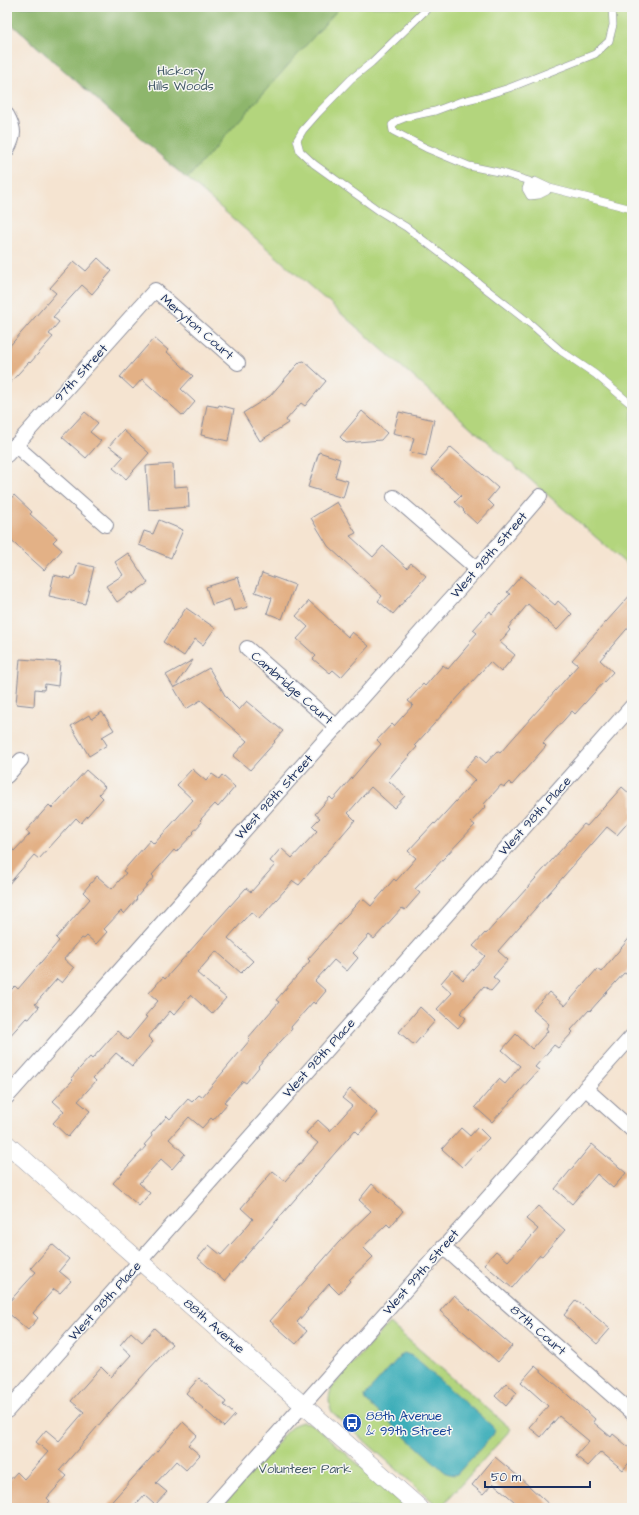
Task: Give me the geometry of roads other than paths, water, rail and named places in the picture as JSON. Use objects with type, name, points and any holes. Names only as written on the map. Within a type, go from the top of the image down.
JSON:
[{"type":"street","points":[[7,115],[14,130],[13,141],[7,150]]},
{"type":"street","name":"Meryton Court","points":[[155,290],[238,363]]},
{"type":"street","name":"97th Street","points":[[11,450],[155,290]]},
{"type":"street","points":[[11,450],[106,525]]},
{"type":"street","name":"West 98th Street","points":[[7,1097],[477,570],[540,496]]},
{"type":"street","points":[[394,497],[477,570]]},
{"type":"street","name":"Cambridge Court","points":[[247,648],[337,727]]},
{"type":"street","name":"West 98th Place","points":[[7,1411],[632,706]]},
{"type":"street","points":[[7,776],[21,760]]},
{"type":"street","name":"West 99th Street","points":[[211,1508],[443,1246],[632,1036]]},
{"type":"street","points":[[585,1088],[632,1130]]},
{"type":"street","name":"88th Avenue","points":[[7,1144],[420,1508]]},
{"type":"street","name":"87th Court","points":[[443,1246],[632,1413]]},
{"type":"lane","points":[[429,7],[371,63],[351,78],[318,113],[303,130],[297,140],[300,151],[314,164],[378,210],[406,227],[444,256],[532,325],[561,351],[595,374],[632,405]]},
{"type":"lane","points":[[612,7],[613,24],[609,41],[595,54],[509,88],[459,102],[435,111],[407,117],[396,121],[392,125],[393,131],[426,148],[469,166],[503,173],[529,181],[526,189],[530,196],[539,195],[547,191],[543,190],[532,193],[532,189],[538,188],[534,185],[535,181],[550,188],[632,209]]},
{"type":"water","points":[[404,1353],[412,1356],[495,1430],[493,1435],[457,1474],[454,1475],[446,1473],[366,1401],[365,1397],[368,1392]]},
{"type":"place","name":"88th Avenue & 99th Street","points":[[352,1423]]},
{"type":"park label","name":"Hickory Hills Woods","points":[[181,78]]},
{"type":"park label","name":"Volunteer Park","points":[[305,1469]]}]
